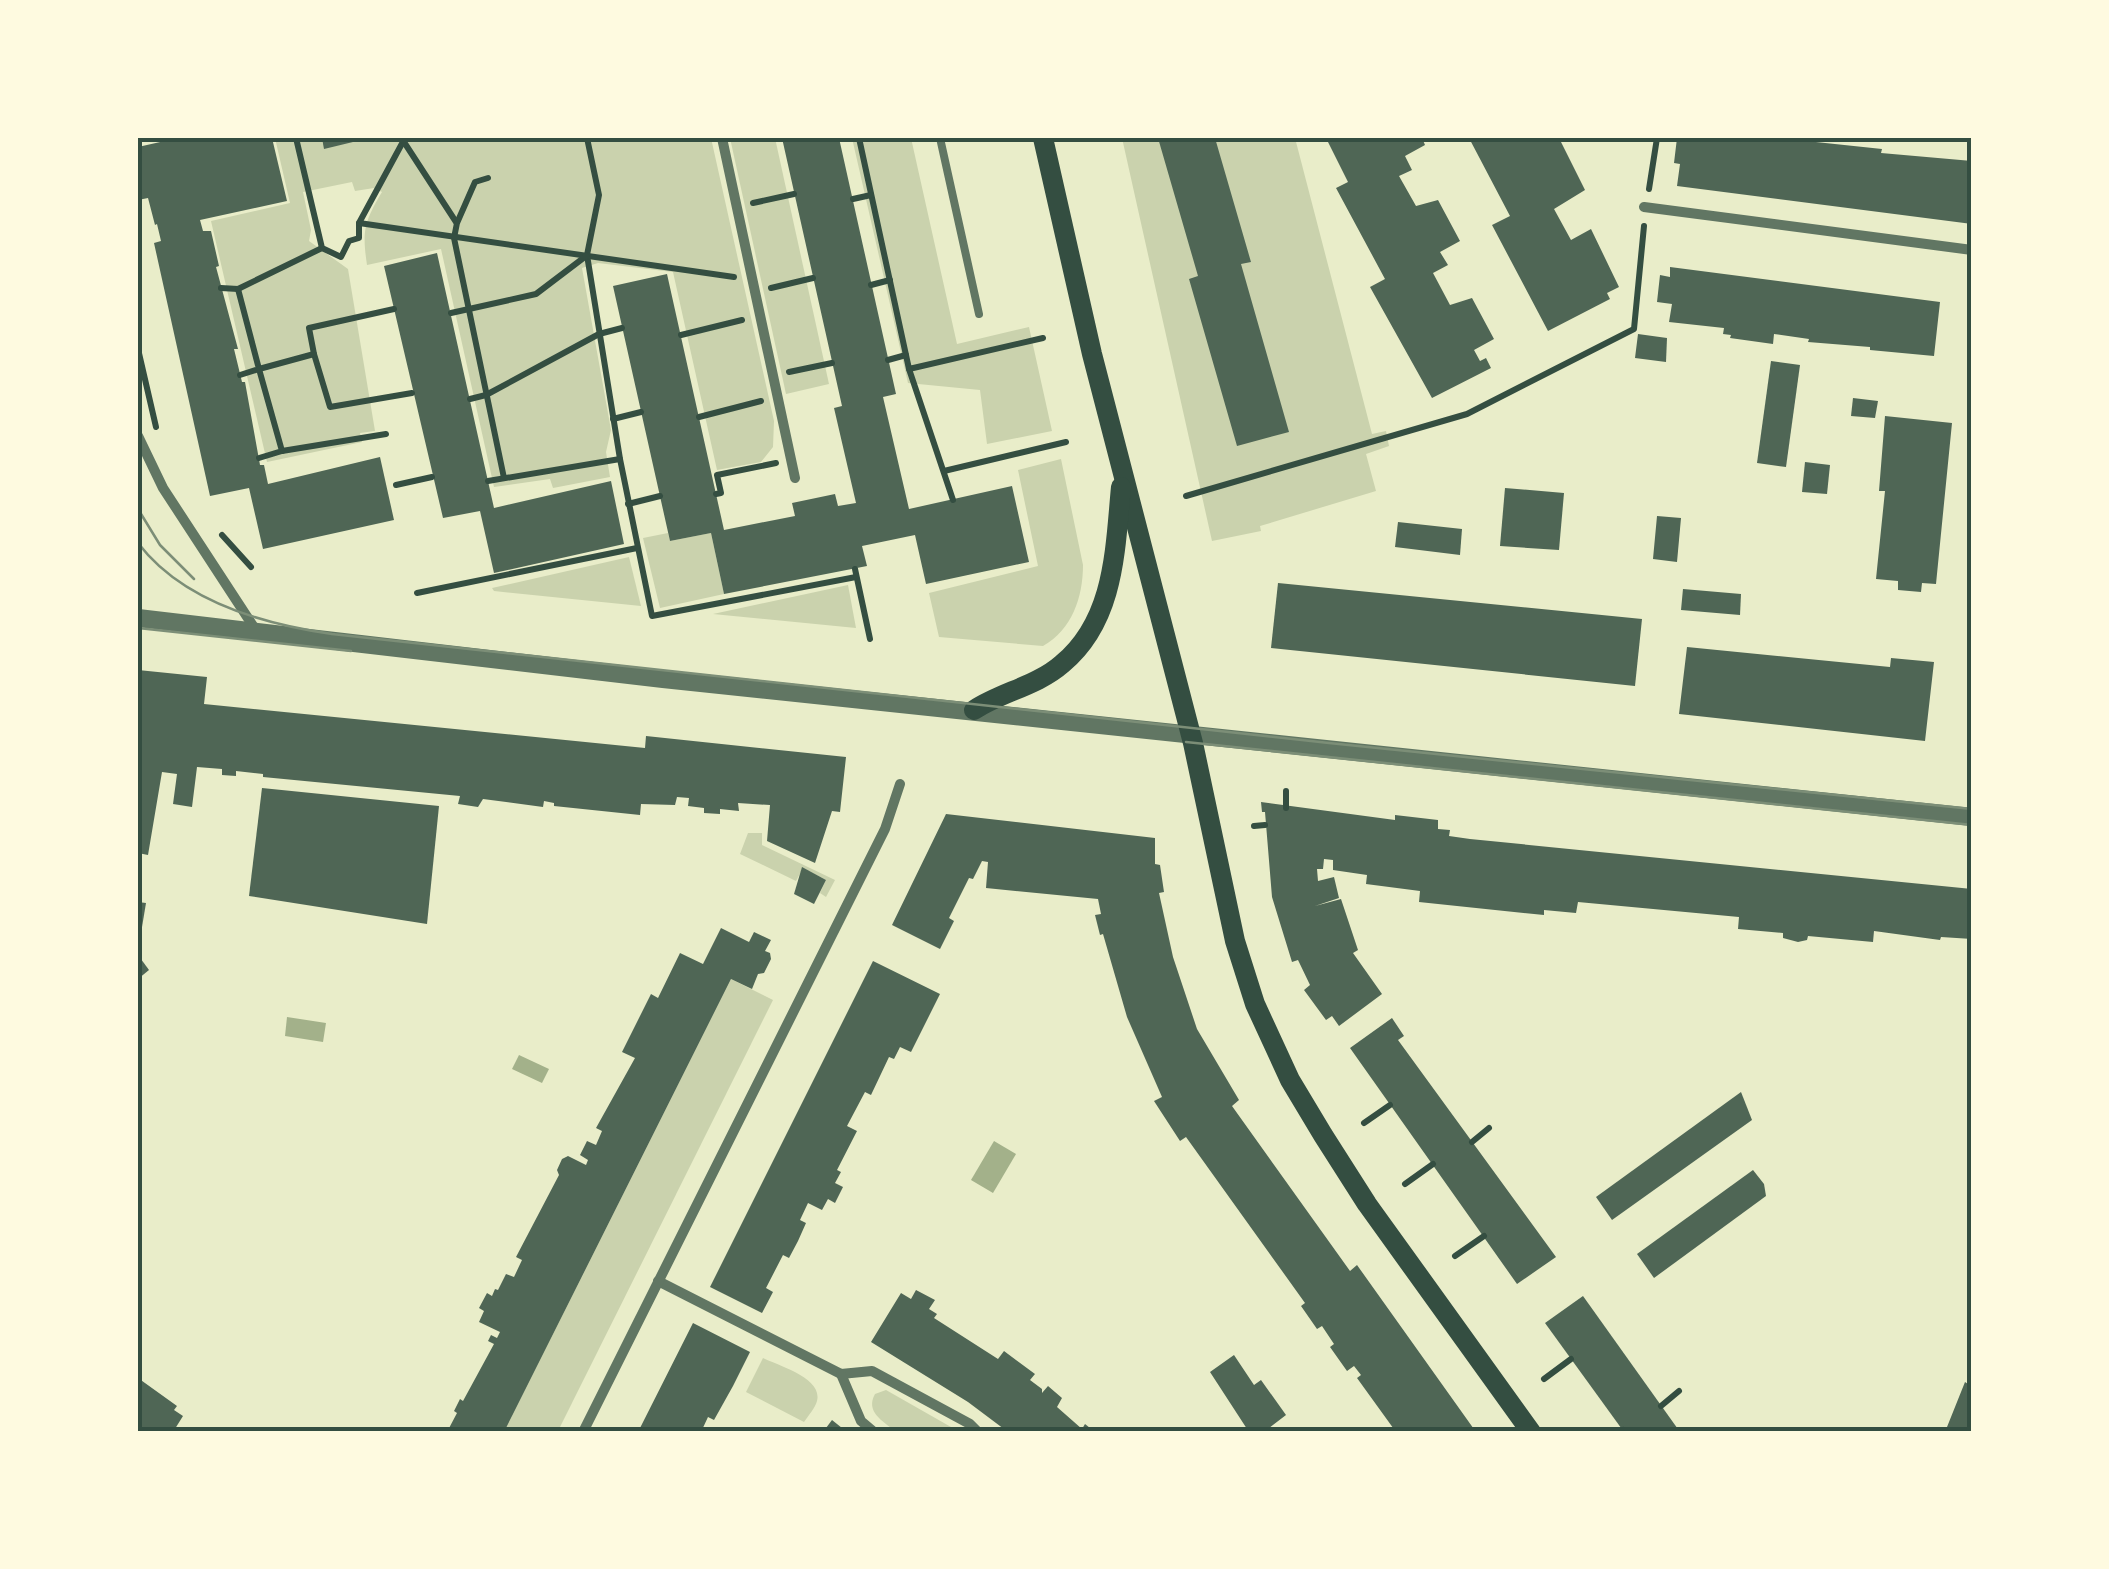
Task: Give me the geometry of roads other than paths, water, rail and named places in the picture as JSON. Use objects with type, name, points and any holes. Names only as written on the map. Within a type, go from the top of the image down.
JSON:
[{"type":"main road","points":[[1043,138],[1190,736],[1235,941],[1255,1004],[1290,1080],[1368,1204],[1531,1432]]},
{"type":"main road","points":[[974,710],[1062,664],[1102,612],[1114,563],[1122,470]]},
{"type":"street","points":[[722,138],[796,478]]},
{"type":"street","points":[[1644,207],[1972,250]]},
{"type":"street","points":[[138,436],[162,488],[258,633]]},
{"type":"street","points":[[138,618],[1190,736],[1972,817]]},
{"type":"street","points":[[583,1432],[884,829],[900,784]]},
{"type":"street","points":[[658,1281],[841,1374],[872,1371],[978,1432]]},
{"type":"street","points":[[841,1374],[861,1421],[874,1432]]},
{"type":"lane","points":[[940,138],[978,314]]},
{"type":"tram line","points":[[138,509],[160,545],[194,579]]},
{"type":"tram line","points":[[138,543],[156,563],[200,595],[278,624],[332,634],[1972,809]]},
{"type":"tram line","points":[[138,628],[351,651]]},
{"type":"tram line","points":[[1186,742],[1972,825]]}]
